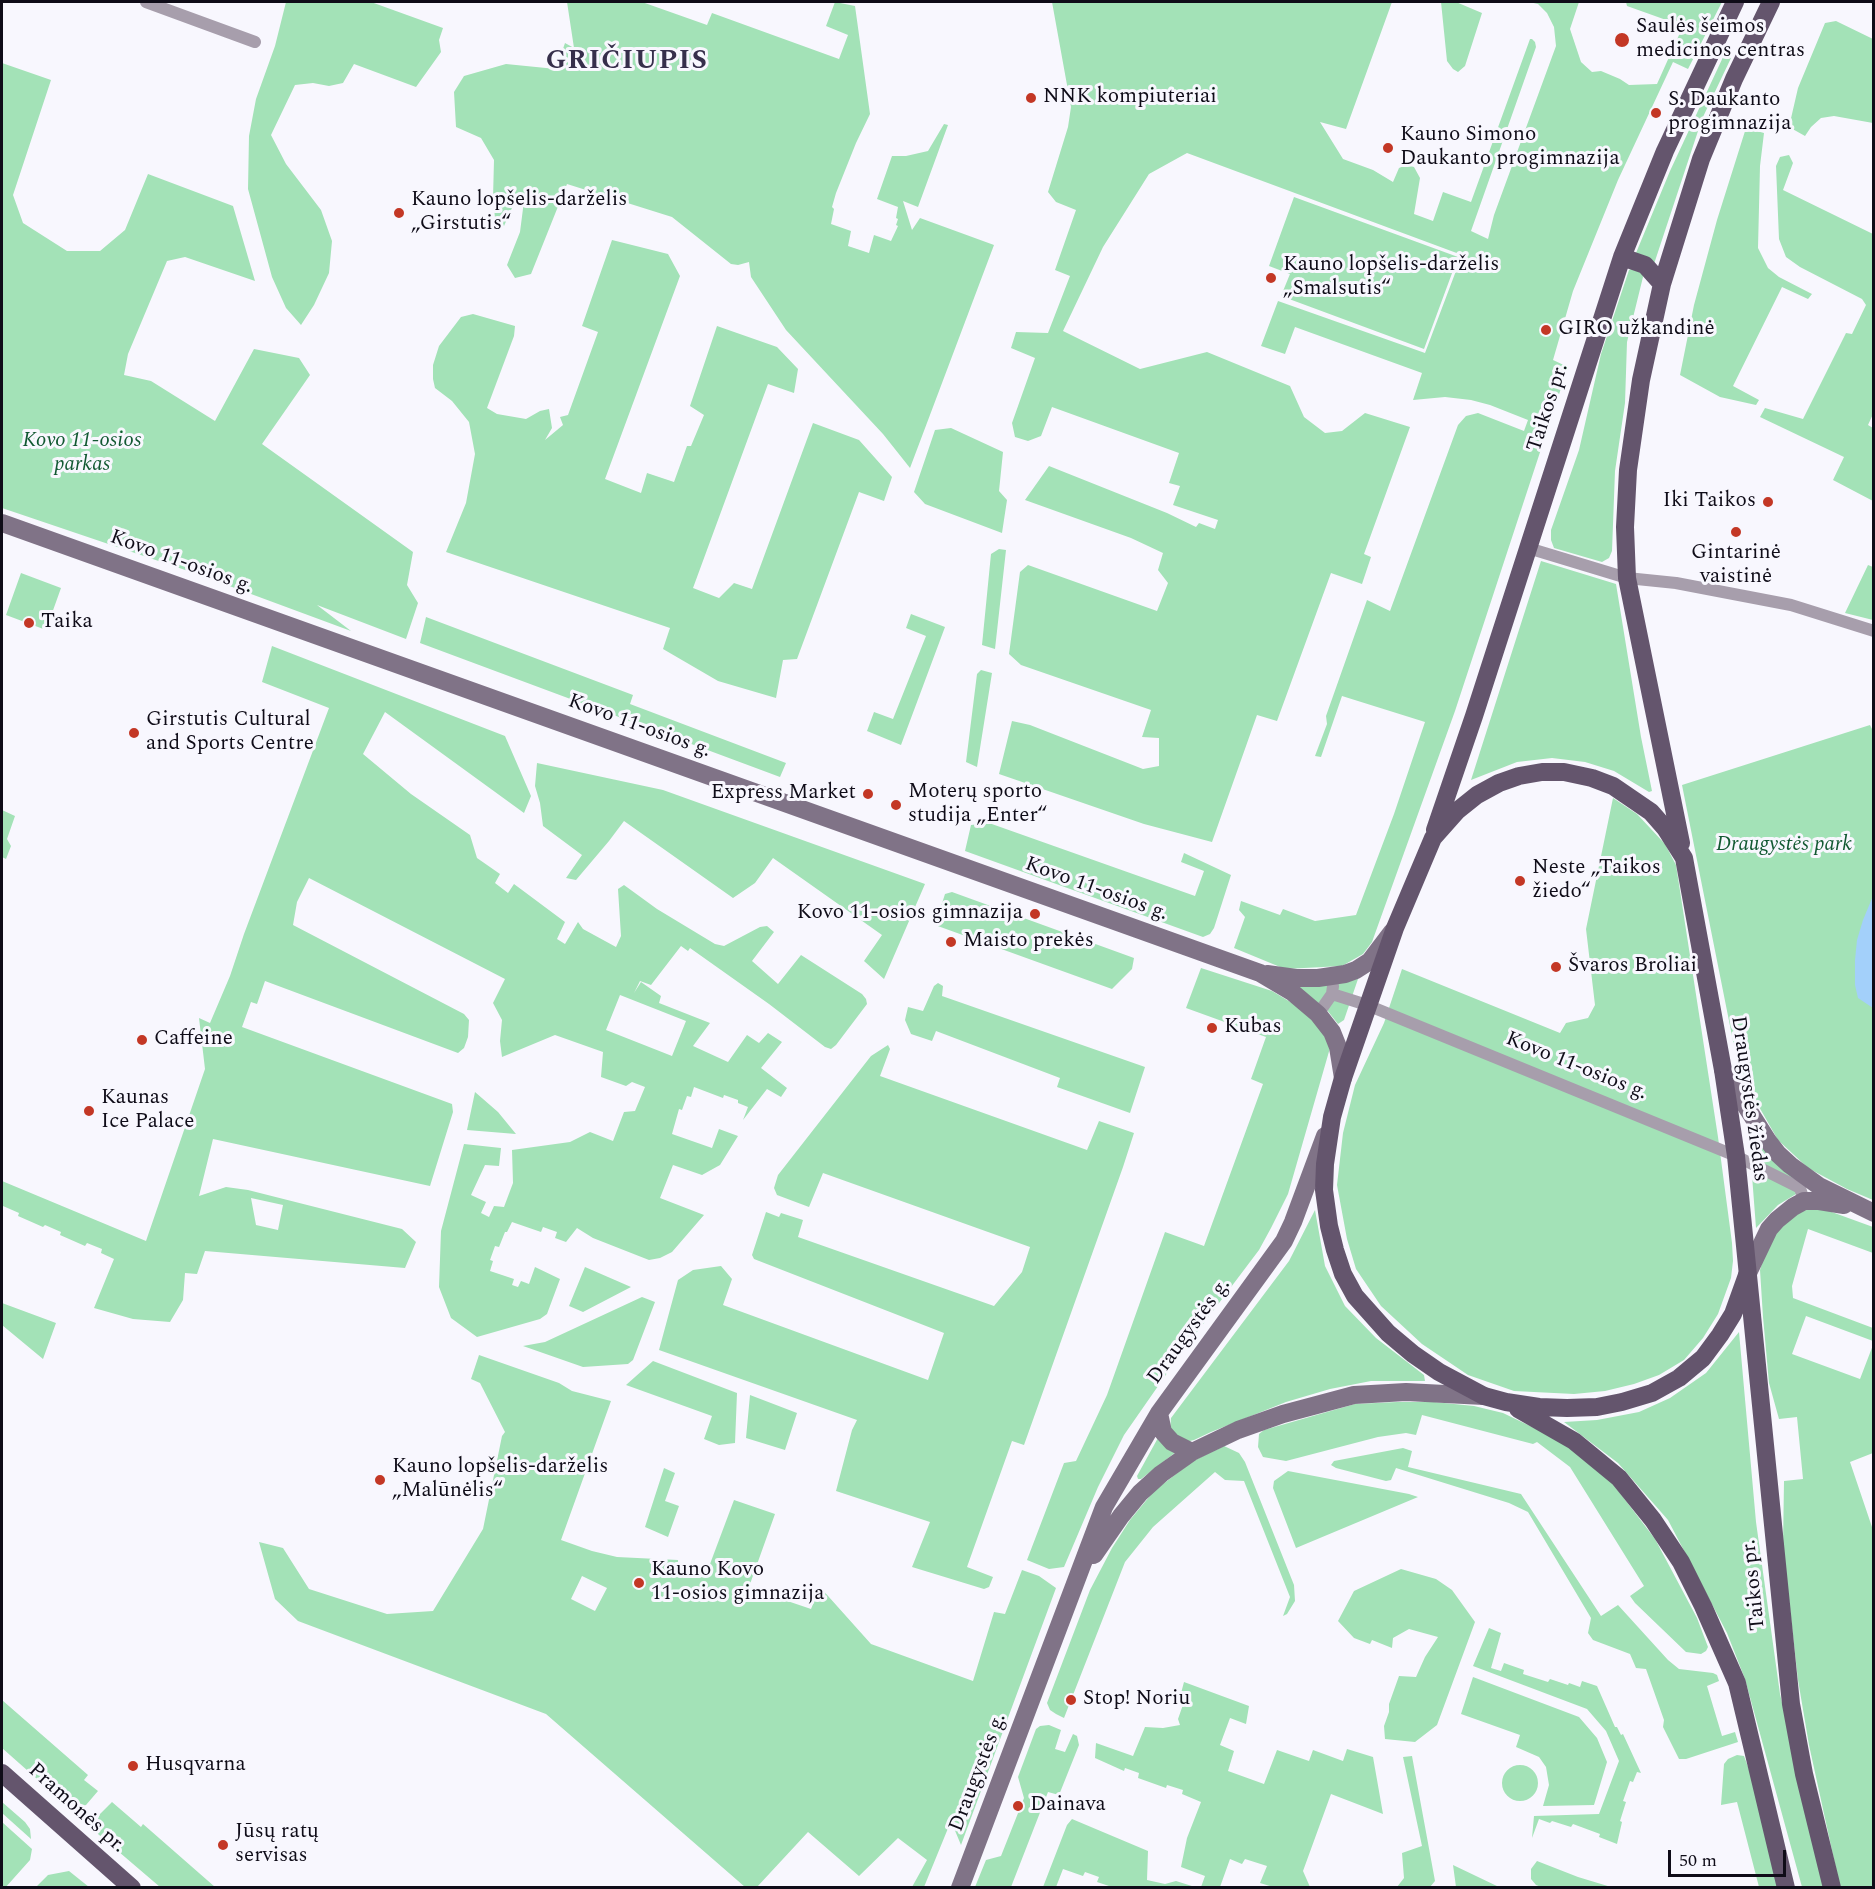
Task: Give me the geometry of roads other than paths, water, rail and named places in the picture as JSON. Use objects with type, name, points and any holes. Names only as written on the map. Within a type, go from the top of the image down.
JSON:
[{"type":"main road","name":"Taikos pr.","points":[[1432,838],[1622,257],[1665,151],[1736,2]]},
{"type":"main road","points":[[1684,858],[1627,578],[1625,527],[1628,470],[1641,380],[1662,284],[1701,159],[1734,79],[1771,2]]},
{"type":"main road","points":[[1622,257],[1645,265],[1662,284]]},
{"type":"main road","name":"Kovo 11-osios g.","points":[[2,523],[1260,973],[1292,992],[1318,1014],[1332,1032],[1338,1047],[1343,1078]]},
{"type":"main road","name":"Draugystės žiedas","points":[[1564,772],[1592,778],[1613,786],[1651,812],[1665,828],[1684,858],[1723,1070],[1736,1156],[1747,1275],[1733,1314],[1703,1358],[1679,1378],[1652,1393],[1597,1407],[1539,1407],[1484,1396],[1439,1372],[1413,1354],[1388,1333],[1354,1296],[1338,1258],[1328,1217],[1324,1190],[1325,1164],[1332,1117],[1367,1005],[1395,928],[1432,838],[1457,811],[1478,795],[1499,783],[1530,774],[1564,772]]},
{"type":"main road","name":"Kovo 11-osios g.","points":[[1260,973],[1333,985],[1370,961],[1395,928]]},
{"type":"main road","points":[[1723,1070],[1768,1141],[1790,1165],[1804,1189],[1769,1229],[1747,1275]]},
{"type":"main road","name":"Draugystės g.","points":[[960,1887],[1104,1507],[1159,1413],[1284,1240],[1296,1215],[1332,1117]]},
{"type":"main road","name":"Kovo 11-osios g.","points":[[1804,1189],[1819,1201],[1867,1211]]},
{"type":"main road","name":"Taikos pr.","points":[[1747,1275],[1791,1704],[1804,1774],[1832,1887]]},
{"type":"main road","name":"Draugystės g.","points":[[1080,1573],[1121,1516],[1161,1474],[1192,1452],[1261,1421],[1354,1395],[1406,1392],[1484,1396]]},
{"type":"main road","name":"Taikos pr.","points":[[1506,1402],[1574,1442],[1619,1478],[1648,1513],[1681,1562],[1704,1606],[1737,1683],[1786,1887]]},
{"type":"main road","points":[[1159,1413],[1163,1432],[1172,1442],[1192,1452]]},
{"type":"main road","name":"Pramonės pr.","points":[[2,1773],[127,1884]]},
{"type":"street","points":[[146,2],[255,42]]},
{"type":"street","points":[[1528,548],[1627,578],[1676,583],[1791,605],[1874,631]]},
{"type":"street","points":[[1318,1014],[1333,985]]},
{"type":"street","name":"Kovo 11-osios g.","points":[[1333,985],[1367,1005],[1736,1156],[1804,1189]]},
{"type":"water","points":[[1873,896],[1873,1008],[1858,998],[1855,985],[1855,960],[1857,940]]},
{"type":"place","name":"Saulės šeimos medicinos centras","points":[[1622,40]]},
{"type":"place","name":"NNK kompiuteriai","points":[[1031,98]]},
{"type":"place","name":"S. Daukanto progimnazija","points":[[1656,113]]},
{"type":"place","name":"Kauno Simono Daukanto progimnazija","points":[[1388,148]]},
{"type":"place","name":"Kauno lopšelis-darželis „Girstutis“","points":[[399,213]]},
{"type":"place","name":"Kauno lopšelis-darželis „Smalsutis“","points":[[1271,278]]},
{"type":"place","name":"GIRO užkandinė","points":[[1546,330]]},
{"type":"place","name":"Iki Taikos","points":[[1768,502]]},
{"type":"place","name":"Gintarinė vaistinė","points":[[1736,532]]},
{"type":"place","name":"Taika","points":[[29,623]]},
{"type":"place","name":"Girstutis Cultural and Sports Centre","points":[[134,733]]},
{"type":"place","name":"Express Market","points":[[868,794]]},
{"type":"place","name":"Moterų sporto studija „Enter“","points":[[896,805]]},
{"type":"place","name":"Neste „Taikos žiedo“","points":[[1520,881]]},
{"type":"place","name":"Kovo 11-osios gimnazija","points":[[1035,914]]},
{"type":"place","name":"Maisto prekės","points":[[951,942]]},
{"type":"place","name":"Švaros Broliai","points":[[1556,967]]},
{"type":"place","name":"Kubas","points":[[1212,1028]]},
{"type":"place","name":"Caffeine","points":[[142,1040]]},
{"type":"place","name":"Kaunas Ice Palace","points":[[89,1111]]},
{"type":"place","name":"Kauno lopšelis-darželis „Malūnėlis“","points":[[380,1480]]},
{"type":"place","name":"Kauno Kovo 11-osios gimnazija","points":[[639,1583]]},
{"type":"place","name":"Stop! Noriu","points":[[1071,1700]]},
{"type":"place","name":"Husqvarna","points":[[133,1766]]},
{"type":"place","name":"Dainava","points":[[1018,1806]]},
{"type":"place","name":"Jūsų ratų servisas","points":[[223,1845]]},
{"type":"district","name":"GRIČIUPIS","points":[[627,63]]},
{"type":"park label","name":"Kovo 11-osios parkas","points":[[82,454]]},
{"type":"park label","name":"Draugystės park","points":[[1784,846]]}]
